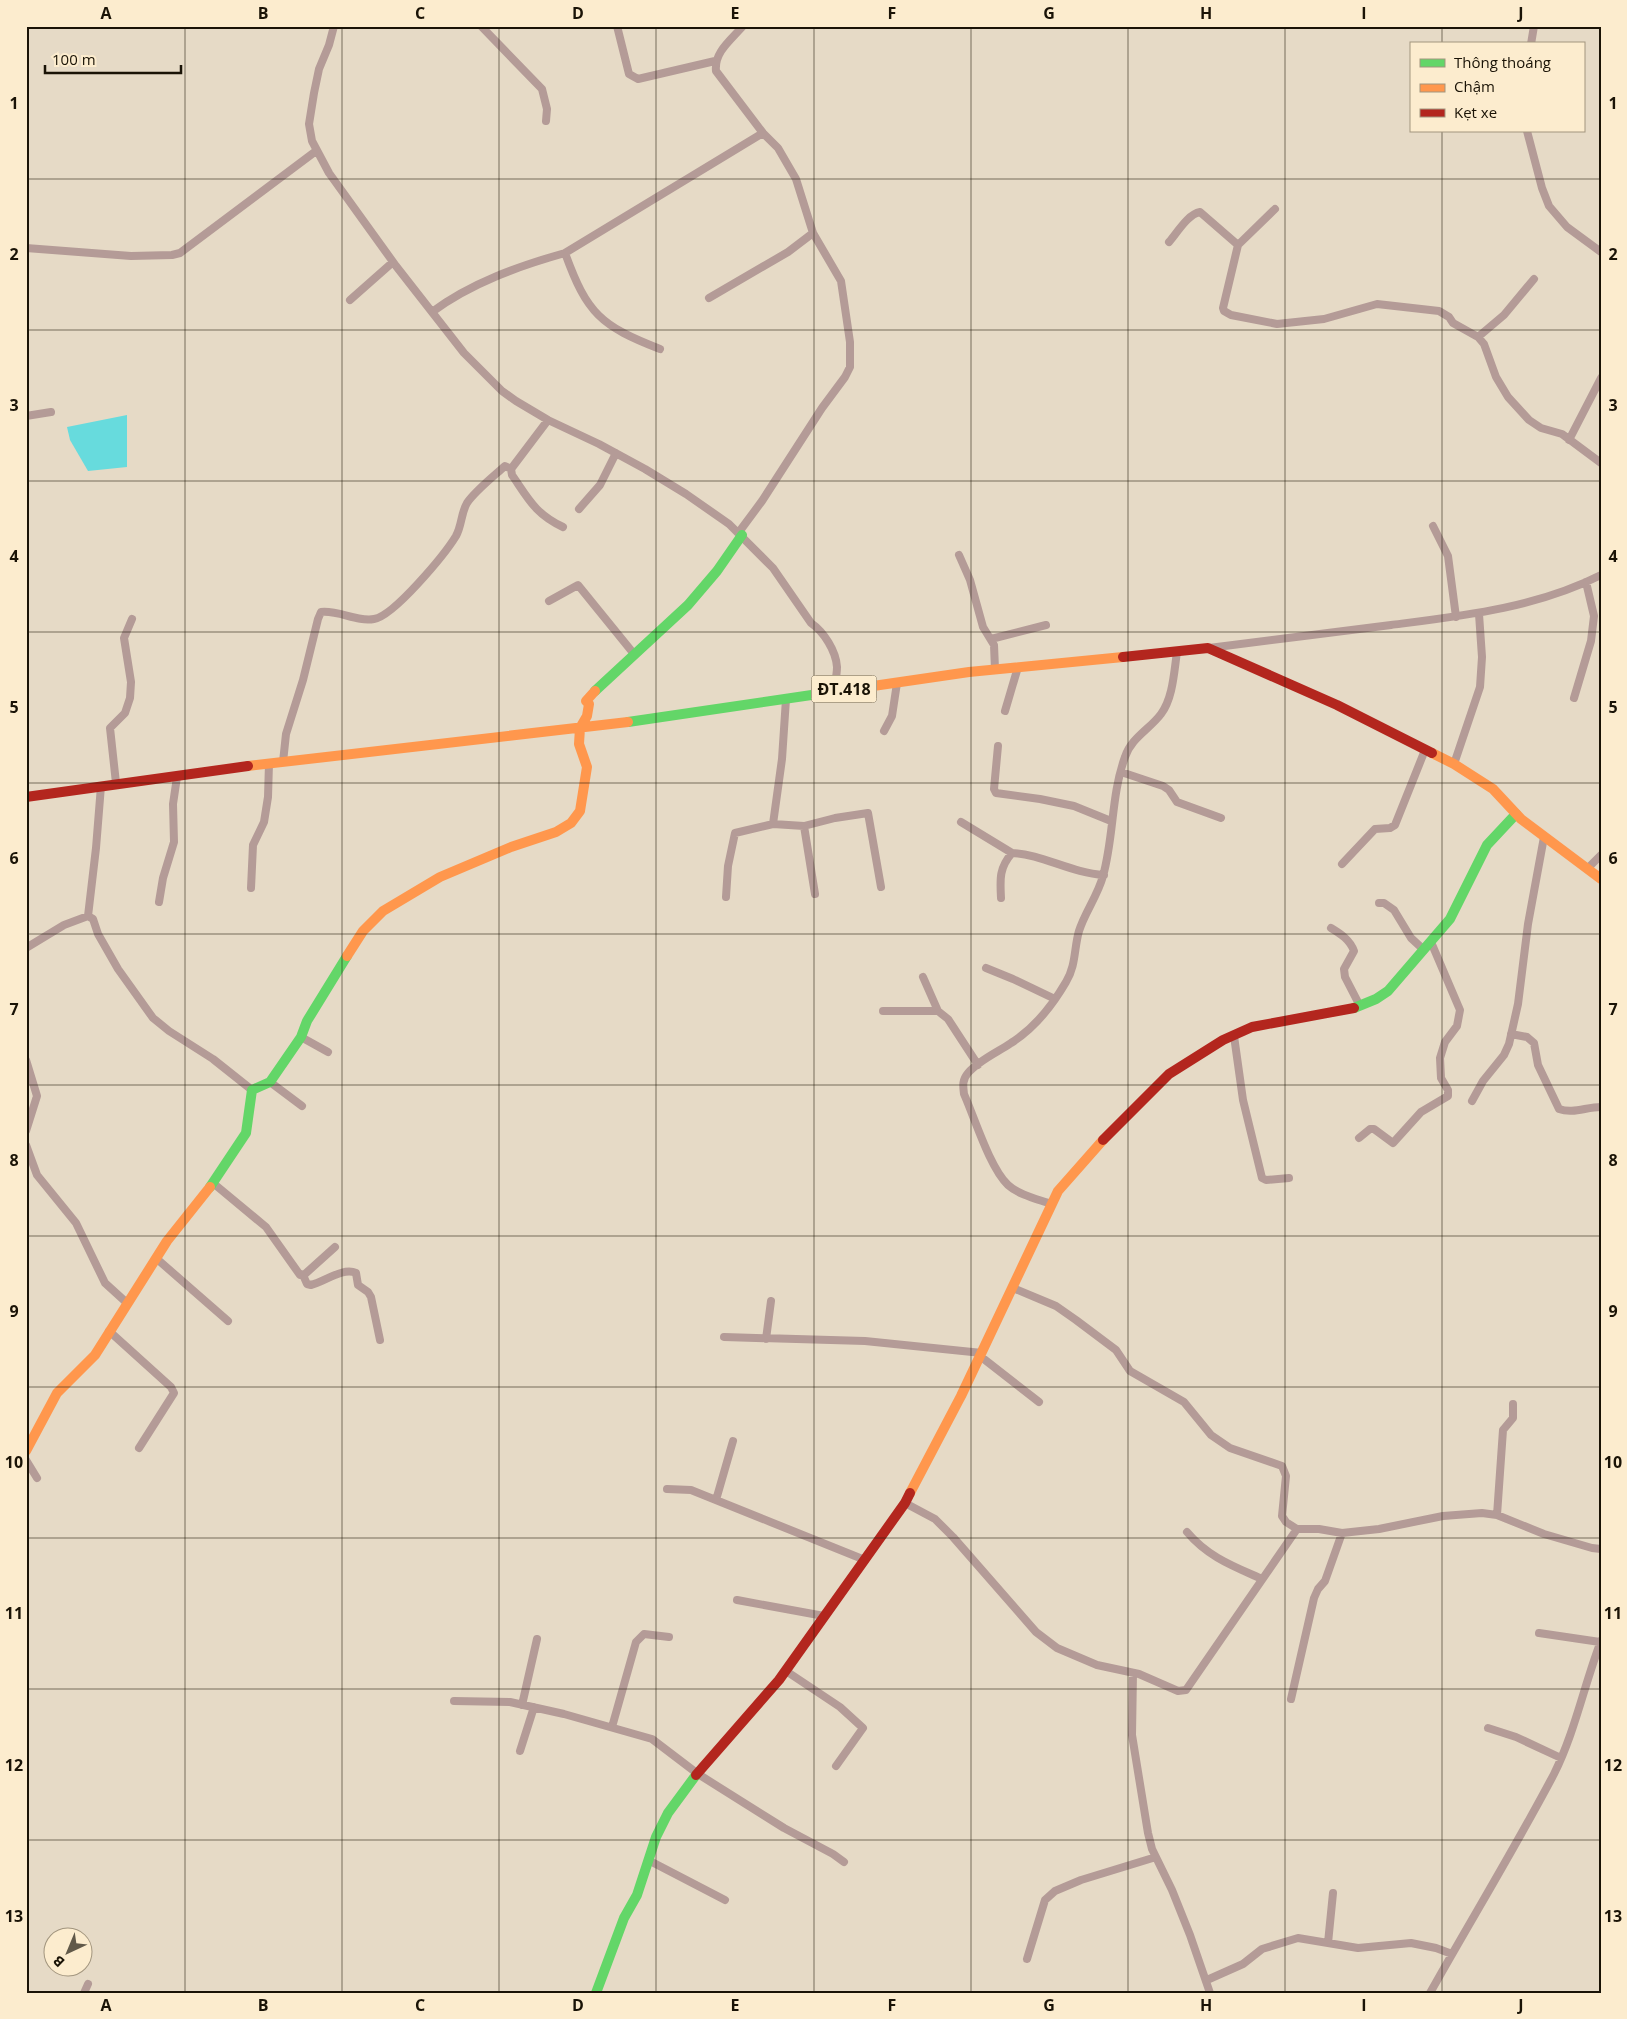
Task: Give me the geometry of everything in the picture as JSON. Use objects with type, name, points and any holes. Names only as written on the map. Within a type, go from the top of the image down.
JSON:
[{"type":"street","points":[[334,26],[329,45],[319,69],[309,132],[316,151],[329,173],[393,262],[464,353],[502,391],[548,420],[616,453],[686,494],[740,534],[773,568],[811,624],[819,629],[826,640],[837,666],[834,691]]},
{"type":"street","points":[[481,26],[542,89],[547,109],[546,121]]},
{"type":"street","points":[[617,26],[629,74],[638,79],[715,61]]},
{"type":"street","points":[[252,1090],[270,1082],[300,1037],[307,1020],[363,931],[383,911],[440,876],[511,847],[556,832],[571,823],[580,811],[587,767],[579,744],[580,728],[587,716],[589,704],[586,701],[613,672],[670,623],[707,582],[850,367],[850,342],[841,281],[813,233],[796,179],[778,148],[763,133],[716,71],[715,61],[718,54],[743,26]]},
{"type":"street","points":[[1530,42],[1534,26]]},
{"type":"street","points":[[1527,132],[1542,188],[1549,206],[1567,227],[1601,252]]},
{"type":"street","points":[[432,312],[452,297],[483,283],[534,262],[565,253],[763,133]]},
{"type":"street","points":[[26,248],[130,256],[172,255],[180,253],[316,151]]},
{"type":"street","points":[[1275,209],[1238,245],[1223,308],[1224,311],[1231,315],[1277,324],[1324,319],[1377,304],[1439,311],[1449,317],[1453,323],[1478,337],[1484,344],[1496,377],[1508,397],[1529,420],[1541,428],[1562,434],[1601,464]]},
{"type":"street","points":[[1169,242],[1191,216],[1200,212],[1238,245]]},
{"type":"street","points":[[709,298],[788,252],[813,233]]},
{"type":"street","points":[[565,253],[585,298],[598,317],[628,337],[660,349]]},
{"type":"street","points":[[350,300],[393,262]]},
{"type":"street","points":[[1478,337],[1504,315],[1534,279]]},
{"type":"street","points":[[1569,440],[1601,378]]},
{"type":"street","points":[[26,416],[51,412]]},
{"type":"street","points":[[510,469],[548,420]]},
{"type":"street","points":[[579,509],[600,485],[616,453]]},
{"type":"street","points":[[283,762],[286,734],[304,680],[321,612],[364,620],[376,619],[387,612],[405,596],[445,553],[456,535],[468,502],[505,466],[510,469],[533,506],[548,520],[562,527]]},
{"type":"street","points":[[1433,526],[1448,556],[1456,617]]},
{"type":"street","points":[[959,555],[970,580],[983,627],[994,645],[995,669]]},
{"type":"street","points":[[1208,648],[1479,614],[1549,596],[1586,582],[1601,574]]},
{"type":"street","points":[[1574,698],[1591,641],[1594,616],[1586,582]]},
{"type":"street","points":[[549,601],[578,585],[634,654]]},
{"type":"street","points":[[1454,764],[1480,687],[1482,657],[1479,614]]},
{"type":"street","points":[[116,784],[110,728],[125,713],[130,698],[131,682],[124,638],[132,619]]},
{"type":"street","points":[[991,639],[1046,625]]},
{"type":"street","points":[[1208,648],[1337,705],[1454,764],[1493,789],[1516,814],[1601,879]]},
{"type":"street","name":"ĐT.418","points":[[26,797],[283,762],[580,728],[995,669],[1208,648]]},
{"type":"street","points":[[1051,1204],[1008,1185],[995,1166],[964,1094],[962,1084],[969,1072],[1020,1037],[1038,1021],[1070,975],[1079,931],[1104,875],[1116,788],[1127,751],[1165,708],[1169,697],[1177,652]]},
{"type":"street","points":[[1006,711],[1018,667]]},
{"type":"street","points":[[884,731],[892,716],[897,682]]},
{"type":"street","points":[[773,824],[782,758],[786,699]]},
{"type":"street","points":[[998,746],[994,789],[996,793],[1040,798],[1074,806],[1111,821]]},
{"type":"street","points":[[1342,864],[1375,829],[1390,828],[1395,825],[1425,750]]},
{"type":"street","points":[[251,888],[253,845],[264,822],[268,797],[269,764]]},
{"type":"street","points":[[1121,772],[1163,786],[1169,790],[1178,802],[1222,818]]},
{"type":"street","points":[[159,902],[163,878],[174,842],[173,804],[177,777]]},
{"type":"street","points":[[88,916],[101,786]]},
{"type":"street","points":[[726,897],[728,866],[735,833],[773,824],[804,826],[835,818],[868,813],[881,887]]},
{"type":"street","points":[[596,1993],[621,1926],[640,1889],[656,1837],[668,1813],[698,1774],[786,1671],[905,1503],[981,1354],[1058,1191],[1088,1157],[1169,1074],[1201,1053],[1252,1027],[1335,1013],[1360,1006],[1388,991],[1450,919],[1487,845],[1516,814]]},
{"type":"street","points":[[961,822],[1012,853],[1021,853],[1077,871],[1104,875]]},
{"type":"street","points":[[804,826],[815,894]]},
{"type":"street","points":[[1472,1101],[1483,1081],[1504,1055],[1511,1034],[1518,1004],[1528,924],[1544,837]]},
{"type":"street","points":[[1001,898],[1000,874],[1007,858],[1012,853]]},
{"type":"street","points":[[1587,869],[1601,856]]},
{"type":"street","points":[[1360,1138],[1370,1129],[1374,1129],[1393,1143],[1421,1112],[1448,1096],[1448,1090],[1441,1078],[1440,1058],[1445,1042],[1457,1026],[1460,1010],[1428,946],[1411,938],[1407,928],[1394,910],[1384,903],[1380,904]]},
{"type":"street","points":[[26,948],[64,925],[88,916]]},
{"type":"street","points":[[88,916],[93,920],[118,969],[153,1018],[169,1031],[213,1059],[252,1090]]},
{"type":"street","points":[[1331,928],[1342,934],[1352,945],[1354,951],[1344,969],[1345,977],[1360,1006]]},
{"type":"street","points":[[986,968],[1013,978],[1055,999]]},
{"type":"street","points":[[923,977],[938,1011],[948,1019],[978,1065]]},
{"type":"street","points":[[883,1011],[938,1011]]},
{"type":"street","points":[[1511,1034],[1527,1037],[1534,1043],[1538,1065],[1559,1109],[1574,1111],[1588,1107],[1601,1107]]},
{"type":"street","points":[[1234,1036],[1243,1100],[1262,1178],[1266,1180],[1289,1178]]},
{"type":"street","points":[[300,1037],[328,1052]]},
{"type":"street","points":[[26,1060],[37,1096],[26,1128]]},
{"type":"street","points":[[270,1082],[302,1106]]},
{"type":"street","points":[[26,1450],[57,1393],[95,1355],[167,1242],[213,1184],[246,1133],[252,1090]]},
{"type":"street","points":[[26,1145],[37,1175],[76,1223],[105,1283],[127,1303]]},
{"type":"street","points":[[213,1184],[266,1227],[307,1284],[311,1285],[352,1271],[356,1273],[358,1285],[368,1292],[371,1297],[380,1340]]},
{"type":"street","points":[[303,1276],[335,1247]]},
{"type":"street","points":[[157,1259],[228,1321]]},
{"type":"street","points":[[1013,1288],[1056,1306],[1076,1320],[1116,1350],[1130,1371],[1184,1402],[1193,1416],[1211,1435],[1230,1448],[1282,1466],[1286,1476],[1282,1516],[1286,1522],[1297,1528],[1342,1533],[1379,1529],[1466,1513],[1497,1515],[1544,1534],[1601,1549]]},
{"type":"street","points":[[766,1339],[771,1301]]},
{"type":"street","points":[[109,1331],[171,1387],[174,1393],[139,1448]]},
{"type":"street","points":[[724,1337],[865,1341],[981,1354],[1039,1402]]},
{"type":"street","points":[[1497,1515],[1503,1430],[1513,1418],[1513,1404]]},
{"type":"street","points":[[716,1500],[733,1441]]},
{"type":"street","points":[[26,1460],[37,1478]]},
{"type":"street","points":[[667,1489],[691,1490],[865,1560]]},
{"type":"street","points":[[905,1503],[934,1519],[953,1537],[1036,1632],[1057,1648],[1097,1665],[1134,1673],[1178,1691],[1186,1690],[1297,1528]]},
{"type":"street","points":[[1187,1532],[1198,1545],[1212,1556],[1262,1579]]},
{"type":"street","points":[[1291,1699],[1314,1598],[1318,1589],[1325,1581],[1342,1533]]},
{"type":"street","points":[[736,1600],[824,1616]]},
{"type":"street","points":[[1430,1993],[1497,1878],[1561,1758],[1600,1642],[1539,1633]]},
{"type":"street","points":[[612,1727],[636,1642],[644,1634],[669,1637]]},
{"type":"street","points":[[522,1705],[537,1639]]},
{"type":"street","points":[[786,1671],[840,1707],[861,1725],[862,1730],[836,1766]]},
{"type":"street","points":[[1134,1673],[1132,1735],[1148,1833],[1156,1857],[1172,1890],[1207,1980],[1210,1993]]},
{"type":"street","points":[[454,1700],[510,1702],[612,1727],[652,1740],[698,1774],[784,1828],[834,1854],[844,1862]]},
{"type":"street","points":[[520,1751],[534,1707]]},
{"type":"street","points":[[1488,1728],[1516,1736],[1561,1758]]},
{"type":"street","points":[[1028,1958],[1045,1900],[1055,1891],[1081,1880],[1156,1857]]},
{"type":"street","points":[[648,1860],[725,1900]]},
{"type":"street","points":[[1328,1943],[1333,1893]]},
{"type":"street","points":[[1207,1980],[1243,1964],[1262,1949],[1298,1938],[1358,1948],[1411,1943],[1436,1948],[1452,1954]]},
{"type":"street","points":[[84,1993],[88,1984]]},
{"type":"water","points":[[127,415],[127,467],[88,471],[70,440],[67,427]]},
{"type":"traffic: fast","points":[[595,691],[688,605],[717,571],[742,535]]},
{"type":"traffic: fast","points":[[628,722],[832,692]]},
{"type":"traffic: fast","points":[[1354,1008],[1376,999],[1388,991],[1450,919],[1487,845],[1516,814]]},
{"type":"traffic: fast","points":[[210,1187],[246,1133],[252,1090],[270,1082],[301,1037],[307,1021],[347,956]]},
{"type":"traffic: fast","points":[[596,1993],[624,1918],[637,1895],[656,1837],[668,1813],[696,1775]]},
{"type":"traffic: slow","points":[[832,692],[969,672],[1123,657]]},
{"type":"traffic: slow","points":[[347,956],[363,931],[383,911],[440,877],[511,847],[556,832],[571,823],[580,811],[587,767],[579,744],[580,728],[587,716],[589,704],[586,701],[595,691]]},
{"type":"traffic: slow","points":[[248,766],[628,722]]},
{"type":"traffic: slow","points":[[1432,753],[1454,764],[1493,789],[1521,819],[1601,879]]},
{"type":"traffic: slow","points":[[910,1493],[961,1396],[1058,1191],[1103,1140]]},
{"type":"traffic: slow","points":[[26,1451],[57,1393],[95,1355],[167,1241],[210,1187]]},
{"type":"traffic: jam","points":[[1123,657],[1208,648],[1337,705],[1432,753]]},
{"type":"traffic: jam","points":[[26,797],[248,766]]},
{"type":"traffic: jam","points":[[1103,1140],[1169,1074],[1223,1040],[1252,1027],[1354,1008]]},
{"type":"traffic: jam","points":[[696,1775],[779,1680],[905,1503],[910,1493]]}]
